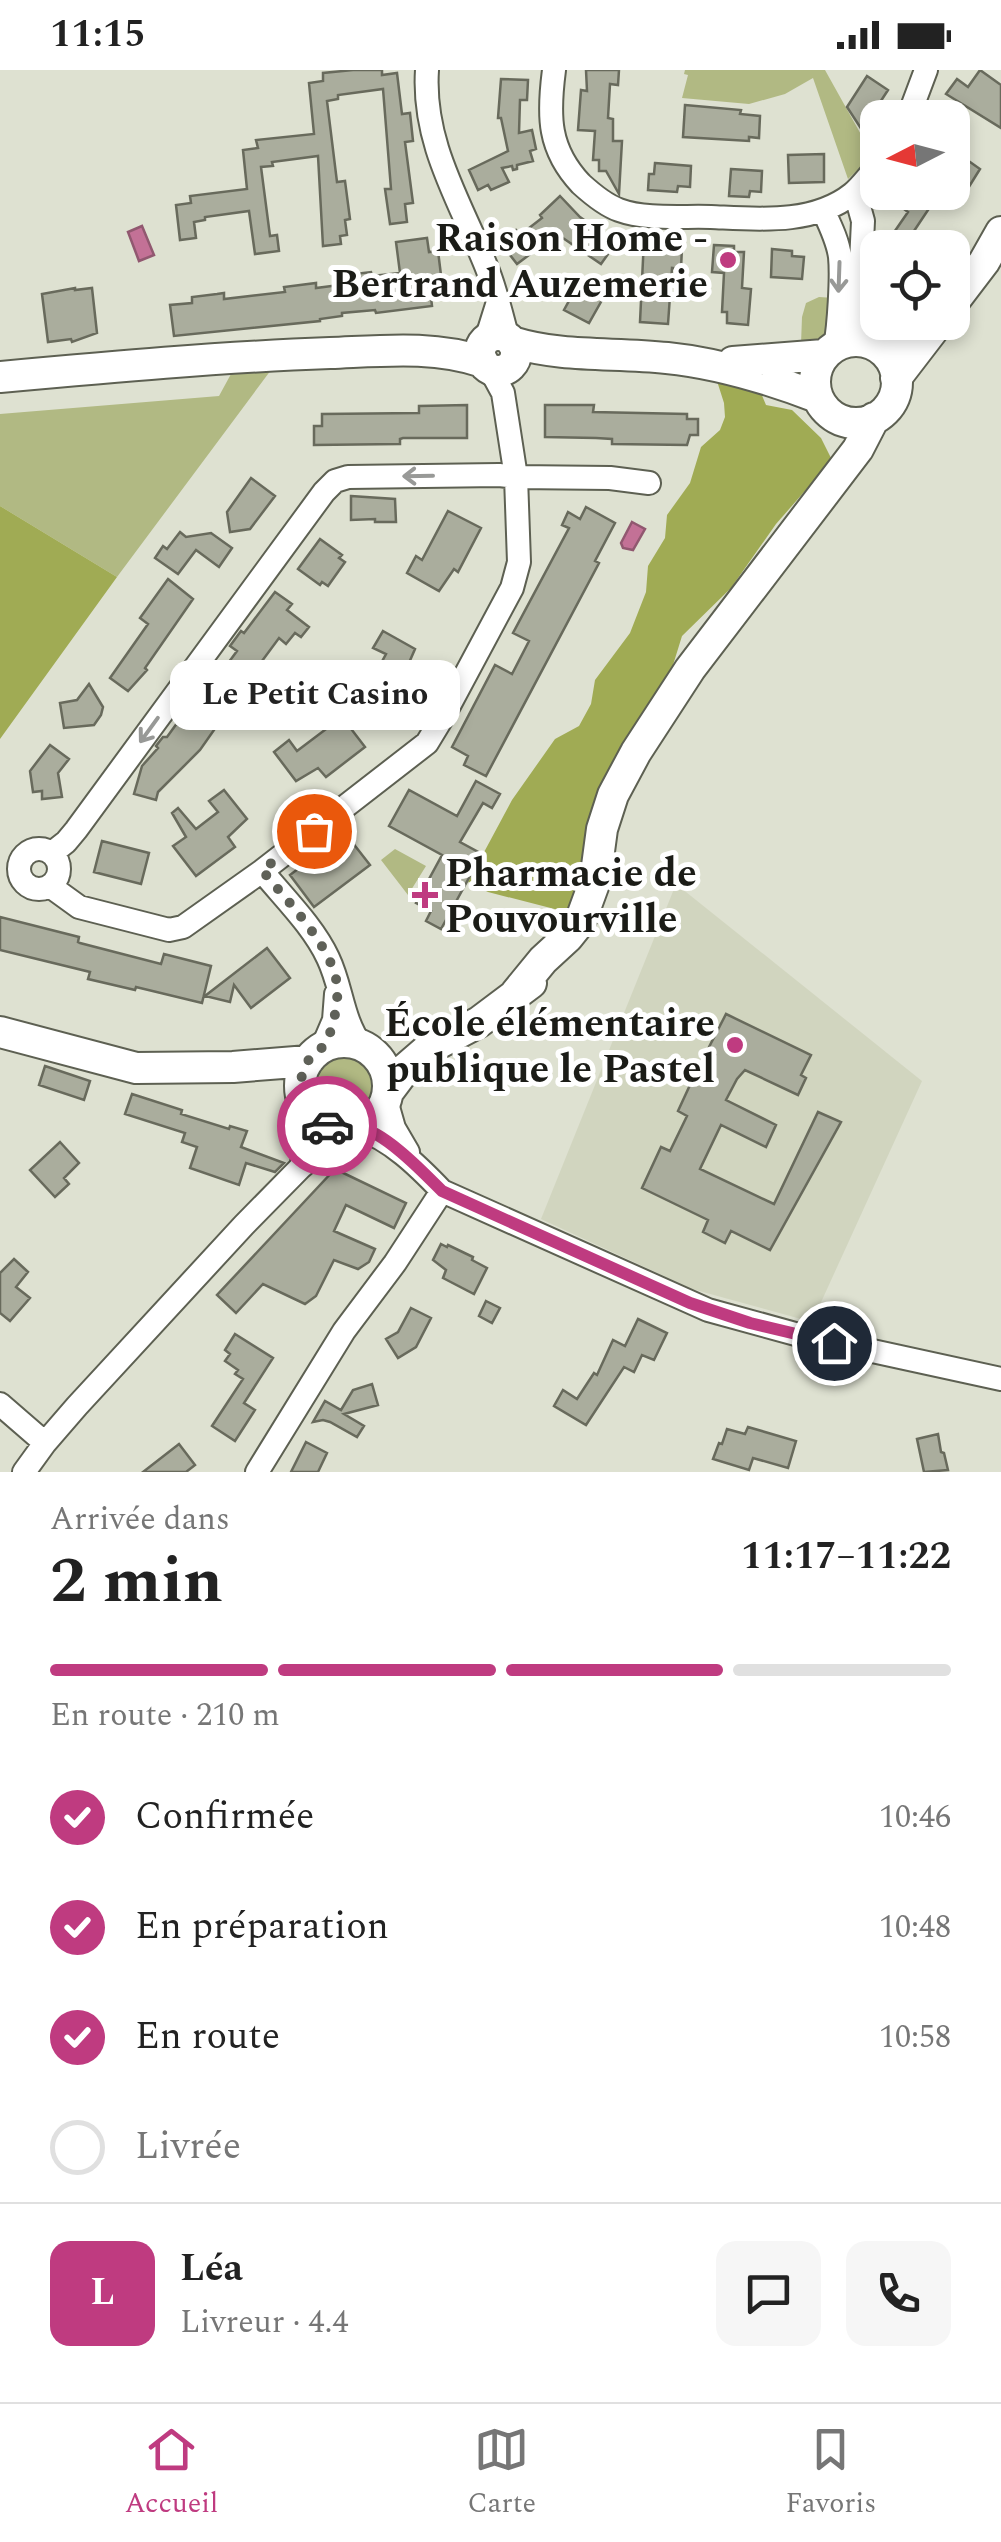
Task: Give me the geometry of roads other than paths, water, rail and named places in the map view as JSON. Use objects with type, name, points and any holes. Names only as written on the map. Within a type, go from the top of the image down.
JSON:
[{"type":"street","points":[[50,886],[78,907],[169,930],[184,927],[426,743],[512,588],[518,562],[516,477],[499,357],[497,304],[490,274],[442,168],[426,96],[427,70]]},
{"type":"street","points":[[554,70],[550,116],[559,154],[586,189],[618,210],[741,218],[802,216],[823,210],[860,186]]},
{"type":"street","points":[[915,100],[926,70]]},
{"type":"street","points":[[843,468],[843,448],[814,380],[817,367],[850,347],[858,326],[863,221],[855,192]]},
{"type":"street","points":[[715,364],[858,423],[887,408],[896,378],[893,366],[850,347],[838,334],[840,256],[823,210]]},
{"type":"street","points":[[970,260],[1001,228]]},
{"type":"street","points":[[970,280],[1001,228]]},
{"type":"street","points":[[0,377],[291,354],[399,351],[499,357],[626,354],[715,364],[879,340]]},
{"type":"street","points":[[896,378],[925,340]]},
{"type":"street","points":[[24,1472],[45,1443],[301,1166],[351,1129],[370,1122],[406,1068],[428,1049],[479,1022],[582,944],[600,918],[608,888],[615,810],[636,752],[690,669],[858,449],[874,418]]},
{"type":"street","points":[[52,853],[76,830],[324,492],[336,481],[348,477],[498,475],[649,483]]},
{"type":"street","points":[[40,848],[52,853],[60,870],[50,886],[32,888],[11,882],[28,852],[40,848]]},
{"type":"street","points":[[262,870],[328,959],[353,1034],[377,1056],[386,1073],[394,1128],[416,1164]]},
{"type":"street","points":[[301,1166],[308,1140],[302,1072],[334,1020],[337,986]]},
{"type":"street","points":[[0,1032],[136,1068],[233,1067],[315,1054],[341,1042],[400,1052],[428,1049]]},
{"type":"street","points":[[233,1067],[279,1081],[304,1102],[318,1122],[383,1139],[416,1164],[442,1191],[708,1310],[799,1336],[1001,1379]]},
{"type":"street","points":[[256,1472],[344,1331],[442,1191]]},
{"type":"street","points":[[0,1404],[45,1443]]},
{"type":"place","name":"Raison Home - Bertrand Auzemerie","points":[[728,260]]},
{"type":"place","name":"Le Petit Casino","points":[[314,831]]},
{"type":"place","name":"Pharmacie de Pouvourville","points":[[425,895]]},
{"type":"place","name":"École élémentaire publique le Pastel","points":[[735,1045]]}]
